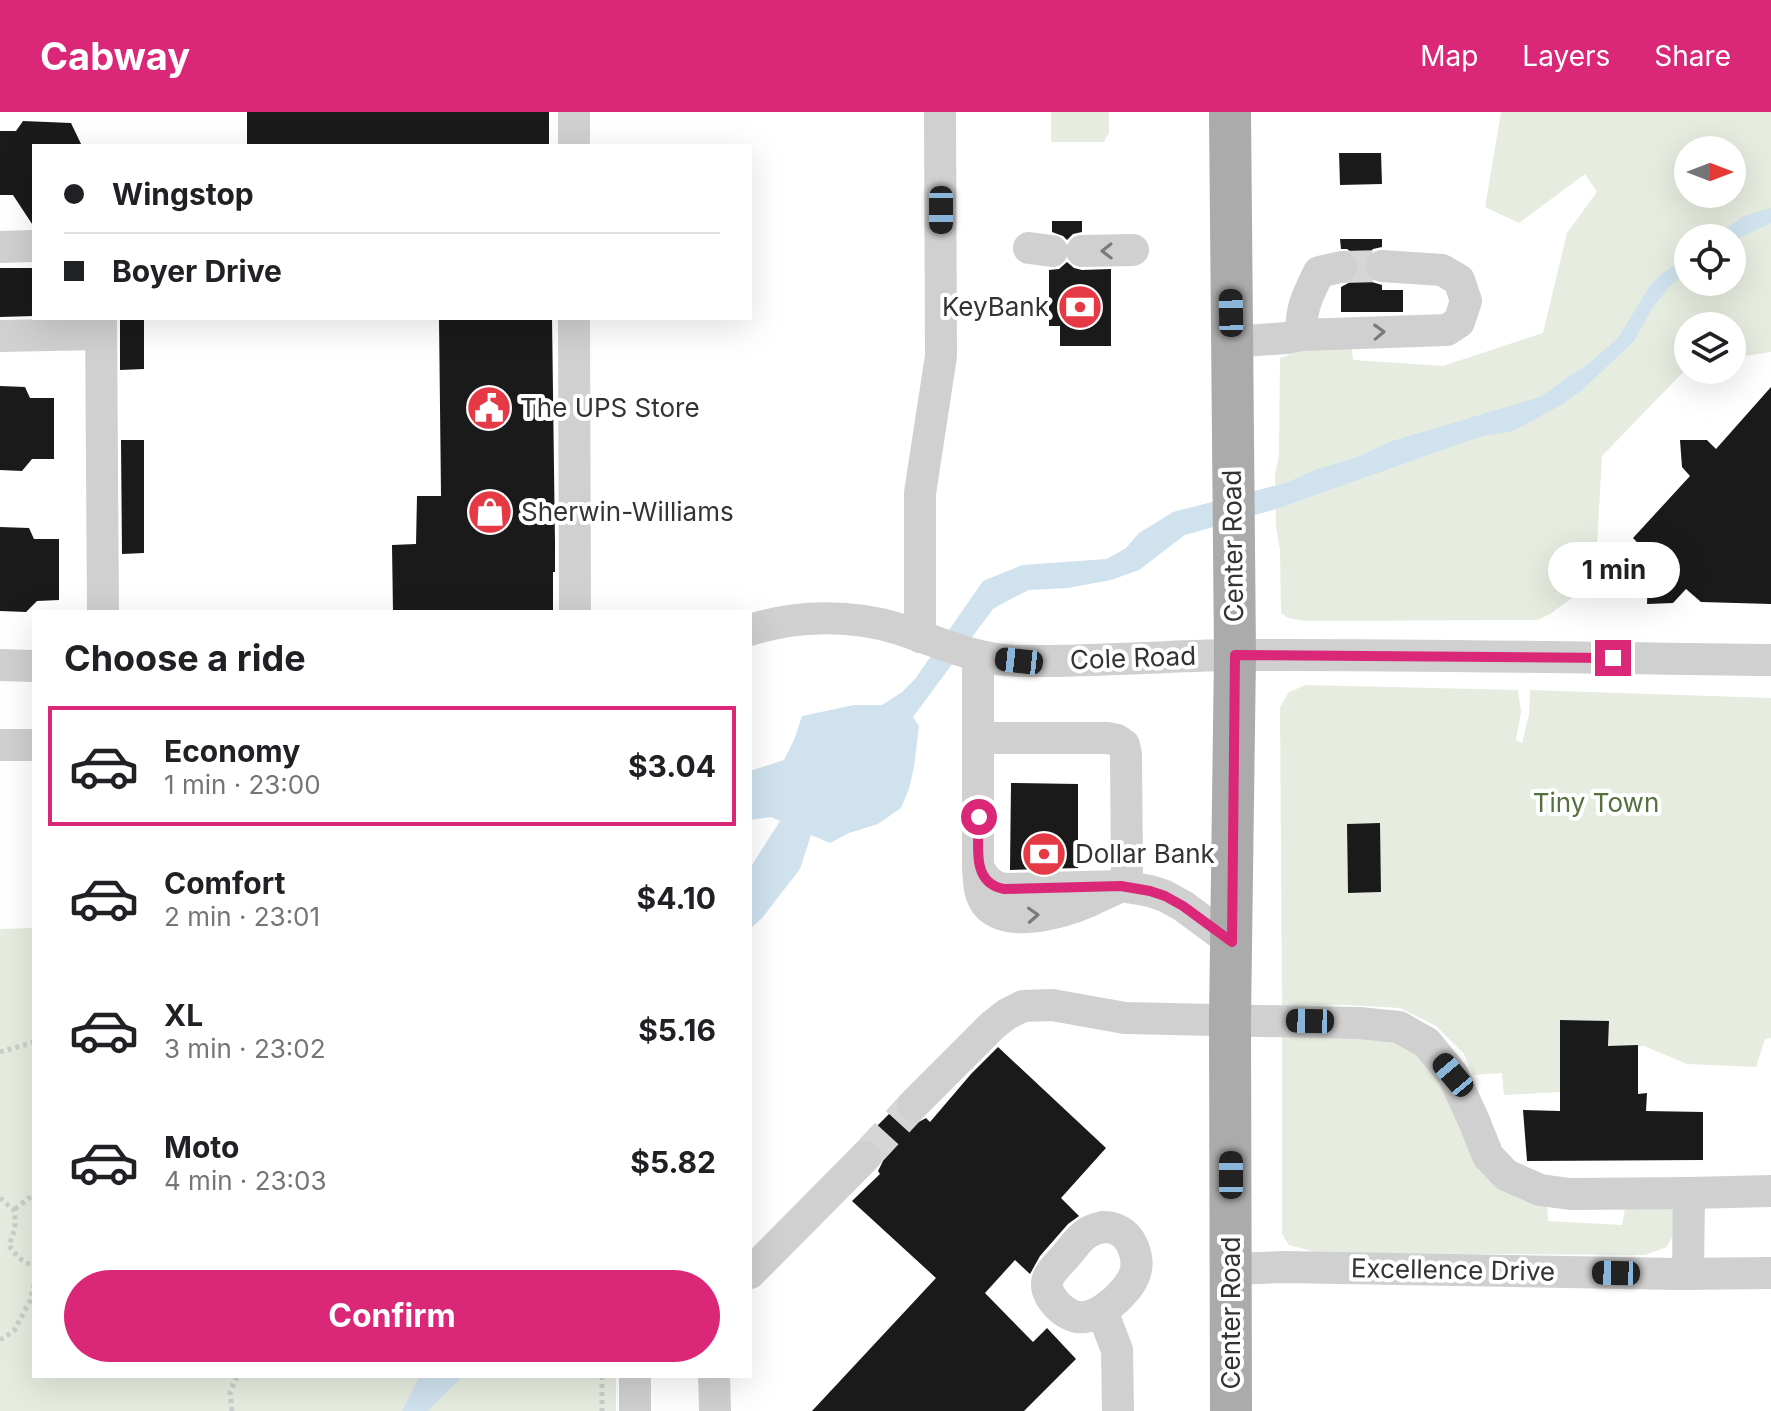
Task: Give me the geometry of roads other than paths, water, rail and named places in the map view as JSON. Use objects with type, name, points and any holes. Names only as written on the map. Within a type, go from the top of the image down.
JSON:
[{"type":"main road","name":"Center Road","points":[[1230,112],[1235,655],[1230,1019],[1231,1411]]},
{"type":"street","points":[[574,112],[574,144]]},
{"type":"street","points":[[940,112],[941,356],[920,493],[949,647],[979,738],[978,866],[982,897],[998,913],[1017,916],[1062,912],[1121,886],[1165,896],[1232,942]]},
{"type":"street","points":[[0,247],[32,246]]},
{"type":"street","points":[[1054,250],[1133,250]]},
{"type":"street","points":[[1231,342],[1301,335],[1447,330],[1459,322],[1466,301],[1459,280],[1442,270],[1382,266]]},
{"type":"street","points":[[1301,335],[1304,303],[1319,272],[1341,267]]},
{"type":"street","points":[[574,320],[575,610]]},
{"type":"street","points":[[0,336],[101,326],[103,610]]},
{"type":"street","name":"Cole Road","points":[[752,629],[813,618],[858,620],[897,628],[949,647],[1019,661],[1235,655],[1771,660]]},
{"type":"street","points":[[0,665],[32,666]]},
{"type":"street","points":[[979,738],[1107,738],[1124,745],[1127,871],[1121,886]]},
{"type":"street","points":[[0,745],[32,745]]},
{"type":"street","points":[[913,1105],[993,1025],[1023,1006],[1052,1005],[1125,1018],[1359,1023],[1399,1027],[1427,1043],[1453,1075],[1488,1156],[1506,1175],[1540,1190],[1570,1194],[1771,1191]]},
{"type":"street","points":[[752,1271],[865,1157]]},
{"type":"street","points":[[1688,1274],[1689,1193]]},
{"type":"street","name":"Excellence Drive","points":[[1231,1269],[1771,1273]]},
{"type":"street","points":[[1102,1311],[1117,1350],[1118,1411]]},
{"type":"street","points":[[635,1378],[635,1411]]},
{"type":"street","points":[[714,1378],[715,1411]]},
{"type":"water","points":[[1771,208],[1771,223],[1746,235],[1746,224],[1733,224],[1744,216]]},
{"type":"water","points":[[1674,265],[1674,283],[1653,307],[1634,341],[1582,390],[1513,431],[1479,437],[1273,510],[1185,535],[1139,570],[1111,580],[1068,588],[1029,590],[993,609],[913,717],[919,726],[914,767],[901,808],[878,824],[830,843],[811,835],[800,869],[752,927],[752,865],[780,821],[771,817],[752,820],[752,770],[784,760],[802,716],[854,705],[882,705],[902,692],[915,679],[983,581],[1022,565],[1107,559],[1126,548],[1139,533],[1173,512],[1286,483],[1389,442],[1540,397],[1589,363],[1618,338],[1649,287]]},
{"type":"water","points":[[419,1378],[461,1378],[428,1411],[402,1411]]},
{"type":"tunnel","points":[[1341,267],[1382,266]]},
{"type":"tunnel","points":[[865,1157],[913,1105]]},
{"type":"place","name":"KeyBank","points":[[1080,307]]},
{"type":"place","name":"The UPS Store","points":[[489,408]]},
{"type":"place","name":"Sherwin-Williams","points":[[490,512]]},
{"type":"place","name":"Dollar Bank","points":[[1044,854]]},
{"type":"park label","name":"Tiny Town","points":[[1596,803]]}]
